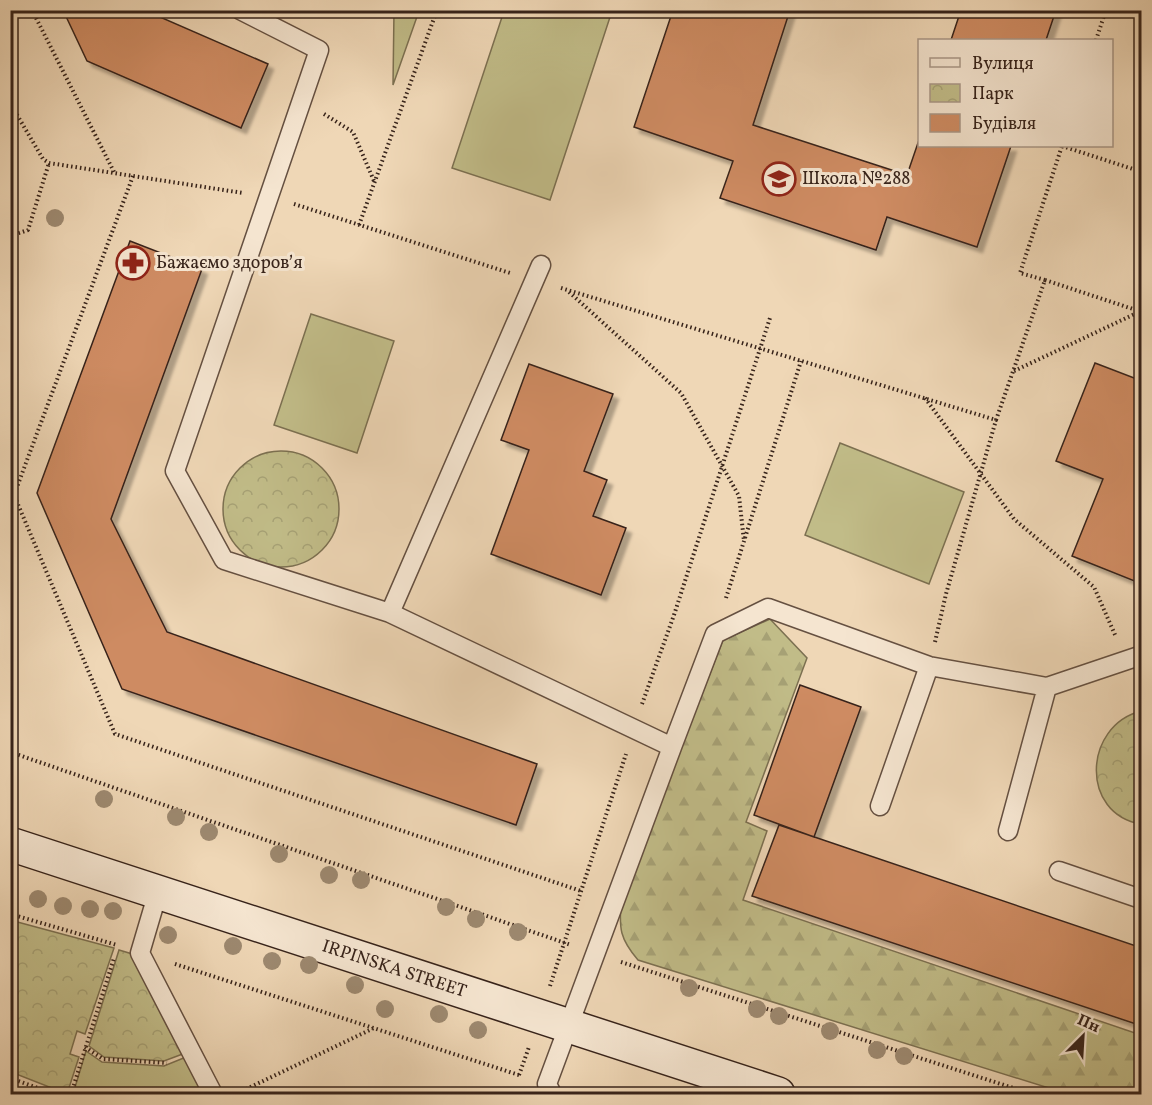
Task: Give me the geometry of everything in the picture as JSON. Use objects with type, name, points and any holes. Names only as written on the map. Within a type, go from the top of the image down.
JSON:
[{"type":"street","name":"IRPINSKA STREET","points":[[10,844],[778,1095]]},
{"type":"lane","points":[[240,10],[319,50],[175,471],[224,560],[390,613],[672,747]]},
{"type":"lane","points":[[390,613],[538,273]]},
{"type":"lane","points":[[549,1089],[594,953],[715,634],[768,608],[929,666],[1047,687],[1134,658]]},
{"type":"lane","points":[[880,806],[929,666]]},
{"type":"lane","points":[[1008,831],[1047,687]]},
{"type":"lane","points":[[1059,871],[1138,898],[1142,896]]},
{"type":"lane","points":[[158,892],[140,953],[213,1095]]},
{"type":"path","points":[[32,10],[114,173]]},
{"type":"path","points":[[359,225],[436,10]]},
{"type":"path","points":[[1096,39],[1106,10]]},
{"type":"path","points":[[302,100],[353,132],[374,182]]},
{"type":"path","points":[[10,103],[43,159],[49,163],[269,196],[359,225],[538,273],[566,290],[681,393],[739,496],[744,541]]},
{"type":"path","points":[[1062,147],[1020,273],[1141,312]]},
{"type":"path","points":[[1065,147],[1142,172]]},
{"type":"path","points":[[10,236],[28,230],[49,163]]},
{"type":"path","points":[[133,176],[14,495],[115,734],[581,891]]},
{"type":"path","points":[[929,666],[946,594],[996,420],[1046,280]]},
{"type":"path","points":[[566,290],[996,420]]},
{"type":"path","points":[[1014,371],[1141,312]]},
{"type":"path","points":[[760,348],[770,318]]},
{"type":"path","points":[[715,634],[801,361]]},
{"type":"path","points":[[925,398],[1014,519],[1094,587],[1134,658]]},
{"type":"path","points":[[10,752],[594,953],[1032,1095]]},
{"type":"path","points":[[10,914],[118,946],[71,1095]]},
{"type":"path","points":[[140,953],[374,1028],[549,1089]]},
{"type":"path","points":[[234,1095],[374,1028]]},
{"type":"path","points":[[85,1047],[103,1059],[164,1064],[192,1054]]},
{"type":"path","points":[[10,1078],[55,1095]]},
{"type":"green space","points":[[394,11],[419,11],[393,85]]},
{"type":"green space","points":[[504,11],[612,11],[550,200],[452,168]]},
{"type":"green space","points":[[311,314],[394,341],[357,453],[274,425]]},
{"type":"green space","points":[[840,443],[964,492],[929,584],[805,535]]},
{"type":"green space","points":[[281,451],[303,455],[322,468],[335,487],[339,509],[335,531],[322,550],[303,563],[281,567],[259,563],[240,550],[227,531],[223,509],[227,487],[240,468],[259,455]]},
{"type":"green space","points":[[770,619],[807,658],[746,822],[767,831],[743,900],[1141,1035],[1141,1094],[1068,1094],[638,960],[632,953],[622,933],[621,902],[723,640]]},
{"type":"green space","points":[[1142,711],[1141,824],[1121,817],[1107,804],[1099,788],[1096,769],[1099,751],[1108,734],[1122,720]]},
{"type":"green space","points":[[10,920],[114,948],[85,1034],[77,1031],[70,1054],[79,1057],[67,1094],[11,1072]]},
{"type":"green space","points":[[119,950],[139,956],[188,1052],[164,1061],[104,1057],[89,1046]]},
{"type":"green space","points":[[86,1051],[102,1062],[164,1066],[191,1055],[211,1094],[73,1094]]},
{"type":"building","points":[[63,10],[144,10],[268,64],[241,128],[87,61]]},
{"type":"building","points":[[673,10],[790,10],[753,125],[907,175],[918,143],[918,147],[1011,147],[977,247],[887,217],[876,250],[720,198],[733,161],[634,127]]},
{"type":"building","points":[[961,10],[1056,10],[1046,39],[951,39]]},
{"type":"building","points":[[130,241],[202,269],[111,519],[167,632],[537,764],[516,825],[122,689],[37,493]]},
{"type":"building","points":[[1095,363],[1142,381],[1142,584],[1072,556],[1103,479],[1056,461]]},
{"type":"building","points":[[529,364],[613,394],[584,471],[607,480],[593,516],[626,528],[601,595],[491,554],[529,450],[501,440]]},
{"type":"building","points":[[800,685],[861,707],[814,837],[754,815]]},
{"type":"building","points":[[779,825],[1142,948],[1142,1026],[752,896]]},
{"type":"place","name":"Школа №288","points":[[779,179]]},
{"type":"place","name":"Бажаємо здоровʼя","points":[[133,263]]}]
